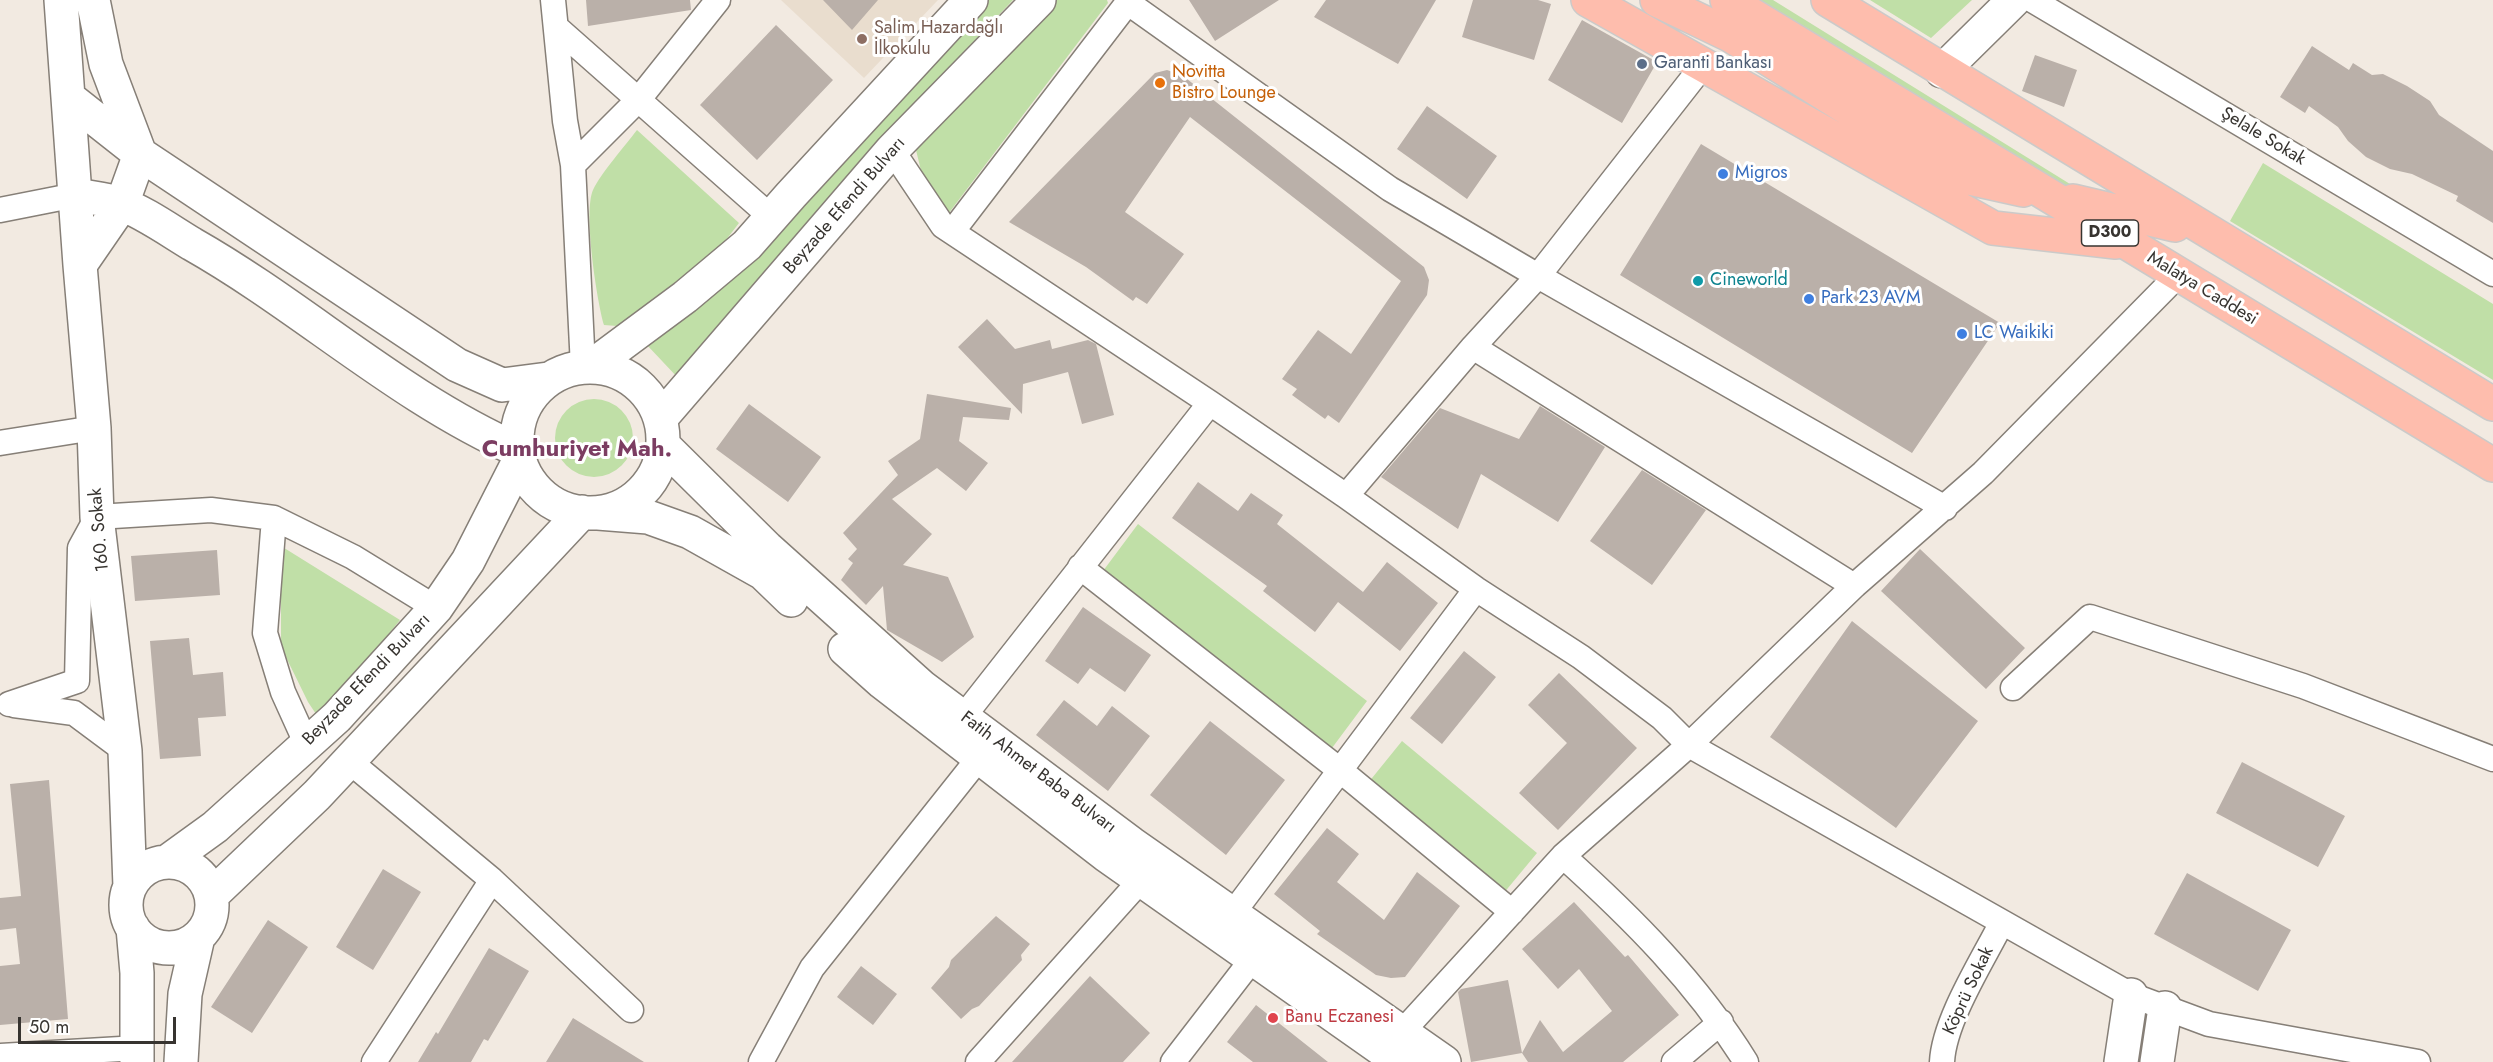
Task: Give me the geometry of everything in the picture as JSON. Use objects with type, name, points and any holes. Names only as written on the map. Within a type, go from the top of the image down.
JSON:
[{"type":"highway","points":[[1588,0],[1993,228],[2127,244]]},
{"type":"highway","points":[[1657,0],[1730,35],[1955,175],[2127,212],[2209,233]]},
{"type":"highway","name":"Malatya Caddesi","points":[[1727,0],[2493,465]]},
{"type":"highway","name":"D300","points":[[1828,0],[2493,404]]},
{"type":"main road","name":"160. Sokak","points":[[61,0],[94,428],[97,517],[125,751],[130,887]]},
{"type":"main road","points":[[80,265],[122,204],[140,154],[106,64],[93,0]]},
{"type":"main road","points":[[587,367],[685,297],[747,244],[971,0]]},
{"type":"main road","name":"Beyzade Efendi Bulvarı","points":[[662,432],[892,150],[1039,0]]},
{"type":"main road","points":[[1942,70],[2014,0]]},
{"type":"main road","points":[[69,98],[140,154],[457,365],[502,385],[548,379]]},
{"type":"main road","points":[[76,195],[122,204],[240,271],[359,356],[519,455]]},
{"type":"main road","points":[[587,367],[614,370],[634,382],[651,398],[662,432],[657,470],[643,491],[622,506],[590,512],[573,511],[549,501],[531,483],[519,455],[516,438],[521,415],[531,395],[548,379],[569,369],[587,367]]},
{"type":"main road","name":"Fatih Ahmet Baba Bulvarı","points":[[662,432],[767,548],[922,687],[964,716],[1132,844],[1233,913],[1401,1047]]},
{"type":"main road","name":"Beyzade Efendi Bulvarı","points":[[162,862],[215,827],[307,745],[337,717],[436,608],[468,561],[519,455]]},
{"type":"main road","points":[[212,895],[317,795],[590,512]]},
{"type":"main road","name":"Fatih Ahmet Baba Bulvarı","points":[[590,512],[648,517],[690,532],[763,573],[882,682],[1141,880],[1254,957],[1401,1047],[1444,1062]]},
{"type":"main road","name":"160. Sokak","points":[[126,794],[162,862]]},
{"type":"main road","points":[[137,1055],[137,973],[133,928],[126,908],[130,887],[145,868],[162,862],[183,863],[196,870],[206,881],[212,895],[211,918],[198,937],[185,994],[181,1062]]},
{"type":"main road","points":[[133,928],[143,939],[156,946],[171,948],[185,945],[198,937]]},
{"type":"main road","points":[[2121,1062],[2131,995]]},
{"type":"main road","points":[[2157,1062],[2165,1008]]},
{"type":"street","points":[[553,0],[565,121],[573,165],[587,367]]},
{"type":"street","points":[[952,232],[1129,0],[1150,18],[1390,189],[1945,508]]},
{"type":"street","name":"Şelale Sokak","points":[[2032,0],[2493,274]]},
{"type":"street","points":[[573,165],[639,99],[717,1]]},
{"type":"street","points":[[556,27],[771,217]]},
{"type":"street","points":[[1346,496],[1473,347],[1538,276],[1704,64]]},
{"type":"street","points":[[892,150],[943,226],[1210,403],[1346,496],[1476,590],[1499,602],[1581,657],[1662,718],[1689,745],[2131,995],[2209,1024],[2418,1062]]},
{"type":"street","points":[[0,210],[76,195]]},
{"type":"street","points":[[1401,1047],[1512,912],[1563,856],[1689,745],[1854,586],[1983,473],[2178,275]]},
{"type":"street","points":[[1473,347],[1854,586]]},
{"type":"street","points":[[964,716],[1210,403]]},
{"type":"street","points":[[0,443],[94,428]]},
{"type":"street","points":[[5,704],[77,681],[80,548],[97,517],[211,510],[274,518],[353,557],[436,608]]},
{"type":"street","points":[[274,518],[265,633],[283,692],[307,745]]},
{"type":"street","points":[[1080,567],[1341,771],[1512,912]]},
{"type":"street","points":[[1233,913],[1476,590]]},
{"type":"street","points":[[2013,688],[2090,617],[2303,686],[2493,759]]},
{"type":"street","points":[[5,704],[74,713],[125,751]]},
{"type":"street","points":[[761,1062],[812,968],[979,758]]},
{"type":"street","points":[[349,760],[492,880],[631,1010]]},
{"type":"street","points":[[1563,856],[1618,906],[1691,984],[1721,1022],[1746,1062]]},
{"type":"street","points":[[374,1062],[492,880]]},
{"type":"street","points":[[978,1062],[1141,880]]},
{"type":"street","name":"Köprü Sokak","points":[[1941,1062],[1942,1048],[1960,1004],[2002,922]]},
{"type":"street","points":[[1173,1062],[1254,957]]},
{"type":"street","points":[[1674,1062],[1721,1022]]},
{"type":"street","points":[[0,1056],[137,1055]]},
{"type":"shaded area","name":"Salim Hazardağlı İlkokulu","points":[[781,0],[938,0],[864,78]]},
{"type":"green space","points":[[986,0],[1013,0],[957,59],[679,379],[646,344]]},
{"type":"green space","points":[[1057,0],[1107,0],[1108,3],[945,218],[924,183],[916,150]]},
{"type":"green space","points":[[1743,0],[1773,0],[2091,197],[2080,203]]},
{"type":"green space","points":[[1870,0],[1972,0],[1931,38]]},
{"type":"green space","points":[[637,130],[739,223],[716,253],[617,326],[604,325],[592,257],[590,201],[593,190],[602,176]]},
{"type":"green space","points":[[2263,163],[2493,304],[2493,380],[2230,221]]},
{"type":"green space","points":[[586,399],[602,399],[616,405],[627,416],[633,430],[633,446],[627,460],[616,471],[602,477],[586,477],[572,471],[561,460],[555,446],[555,430],[561,416],[572,405]]},
{"type":"green space","points":[[1138,524],[1367,701],[1332,748],[1103,571]]},
{"type":"green space","points":[[281,546],[400,620],[320,720],[308,702],[281,647]]},
{"type":"green space","points":[[1402,741],[1537,853],[1503,894],[1368,783]]},
{"type":"building","points":[[586,0],[690,0],[691,10],[588,26]]},
{"type":"building","points":[[823,0],[878,0],[852,30]]},
{"type":"building","points":[[1189,0],[1279,0],[1215,41]]},
{"type":"building","points":[[1326,0],[1436,0],[1398,64],[1314,17]]},
{"type":"building","points":[[1473,0],[1538,0],[1551,4],[1534,60],[1462,37]]},
{"type":"building","points":[[1582,20],[1657,62],[1622,123],[1548,80]]},
{"type":"building","points":[[776,25],[833,80],[757,160],[700,105]]},
{"type":"building","points":[[2312,46],[2349,70],[2353,63],[2372,75],[2383,74],[2407,86],[2430,101],[2439,115],[2493,151],[2493,223],[2456,201],[2458,196],[2412,174],[2390,169],[2366,157],[2348,141],[2338,127],[2309,106],[2305,113],[2280,97]]},
{"type":"building","points":[[2035,55],[2077,70],[2064,107],[2022,91]]},
{"type":"building","points":[[1167,70],[1182,75],[1424,267],[1429,280],[1427,295],[1339,423],[1328,415],[1325,419],[1292,395],[1297,389],[1282,379],[1318,330],[1351,354],[1401,281],[1190,117],[1125,212],[1184,254],[1147,304],[1136,297],[1133,301],[1086,267],[1009,222],[1155,73]]},
{"type":"building","points":[[1427,106],[1497,156],[1467,199],[1397,149]]},
{"type":"building","name":"Park 23 AVM","points":[[1701,144],[2000,323],[1912,453],[1620,275]]},
{"type":"building","points":[[987,319],[1015,349],[1050,340],[1052,349],[1088,340],[1096,344],[1114,415],[1082,424],[1068,372],[1023,384],[1022,414],[958,347]]},
{"type":"building","points":[[927,394],[1011,408],[1009,420],[963,417],[959,441],[988,463],[966,491],[937,468],[892,499],[932,534],[903,565],[948,577],[974,637],[942,662],[887,630],[883,586],[866,605],[841,580],[853,563],[848,559],[857,549],[843,533],[898,475],[888,461],[920,439]]},
{"type":"building","points":[[749,404],[821,457],[788,502],[716,449]]},
{"type":"building","points":[[1540,406],[1605,447],[1558,522],[1481,474],[1458,529],[1381,477],[1440,408],[1519,439]]},
{"type":"building","points":[[1642,470],[1706,510],[1652,585],[1590,541]]},
{"type":"building","points":[[1198,482],[1238,511],[1251,493],[1283,515],[1277,524],[1363,592],[1387,562],[1438,603],[1400,651],[1338,602],[1315,632],[1263,591],[1267,586],[1172,518]]},
{"type":"building","points":[[1920,549],[2025,648],[1986,689],[1881,591]]},
{"type":"building","points":[[217,550],[220,595],[135,601],[131,556]]},
{"type":"building","points":[[1083,607],[1151,655],[1125,692],[1090,668],[1078,684],[1045,661]]},
{"type":"building","points":[[1852,621],[1978,721],[1896,828],[1770,737]]},
{"type":"building","points":[[189,638],[193,675],[223,672],[226,716],[198,718],[201,756],[160,759],[150,641]]},
{"type":"building","points":[[1464,651],[1496,677],[1442,744],[1410,718]]},
{"type":"building","points":[[1559,673],[1637,748],[1558,830],[1519,793],[1567,743],[1528,705]]},
{"type":"building","points":[[1064,700],[1097,726],[1112,706],[1150,736],[1108,791],[1036,735]]},
{"type":"building","points":[[1210,721],[1285,780],[1226,855],[1150,795]]},
{"type":"building","points":[[2242,762],[2345,816],[2318,867],[2216,813]]},
{"type":"building","points":[[49,780],[68,1019],[0,1025],[0,966],[20,964],[16,928],[0,930],[0,898],[21,896],[10,784]]},
{"type":"building","points":[[1327,828],[1359,854],[1337,882],[1384,920],[1417,872],[1460,906],[1405,977],[1391,978],[1376,975],[1317,934],[1320,931],[1274,894]]},
{"type":"building","points":[[383,869],[421,892],[373,970],[336,947]]},
{"type":"building","points":[[2187,873],[2291,930],[2258,991],[2154,934]]},
{"type":"building","points":[[1574,902],[1625,957],[1628,955],[1679,1015],[1623,1062],[1528,1062],[1522,1053],[1540,1020],[1563,1052],[1612,1011],[1579,969],[1558,989],[1522,949]]},
{"type":"building","points":[[996,916],[1030,944],[1021,955],[1022,960],[979,1006],[961,1019],[931,988],[949,967],[951,960]]},
{"type":"building","points":[[268,920],[308,947],[252,1033],[211,1007]]},
{"type":"building","points":[[489,948],[529,971],[488,1041],[484,1039],[471,1062],[418,1062],[436,1032],[438,1034]]},
{"type":"building","points":[[861,966],[897,994],[873,1025],[837,997]]},
{"type":"building","points":[[1090,976],[1150,1033],[1123,1062],[1012,1062]]},
{"type":"building","points":[[1508,980],[1522,1053],[1471,1062],[1458,992],[1461,989]]},
{"type":"building","points":[[1256,1005],[1328,1062],[1253,1062],[1227,1042]]},
{"type":"building","points":[[573,1018],[644,1062],[546,1062]]},
{"type":"place","name":"Salim Hazardağlı İlkokulu","points":[[862,39]]},
{"type":"place","name":"Garanti Bankası","points":[[1642,64]]},
{"type":"place","name":"Novitta Bistro Lounge","points":[[1160,83]]},
{"type":"place","name":"Migros","points":[[1723,174]]},
{"type":"place","name":"Cineworld","points":[[1698,281]]},
{"type":"place","name":"Park 23 AVM","points":[[1809,299]]},
{"type":"place","name":"LC Waikiki","points":[[1962,334]]},
{"type":"place","name":"Banu Eczanesi","points":[[1273,1018]]},
{"type":"district","name":"Cumhuriyet Mah.","points":[[577,450]]}]
